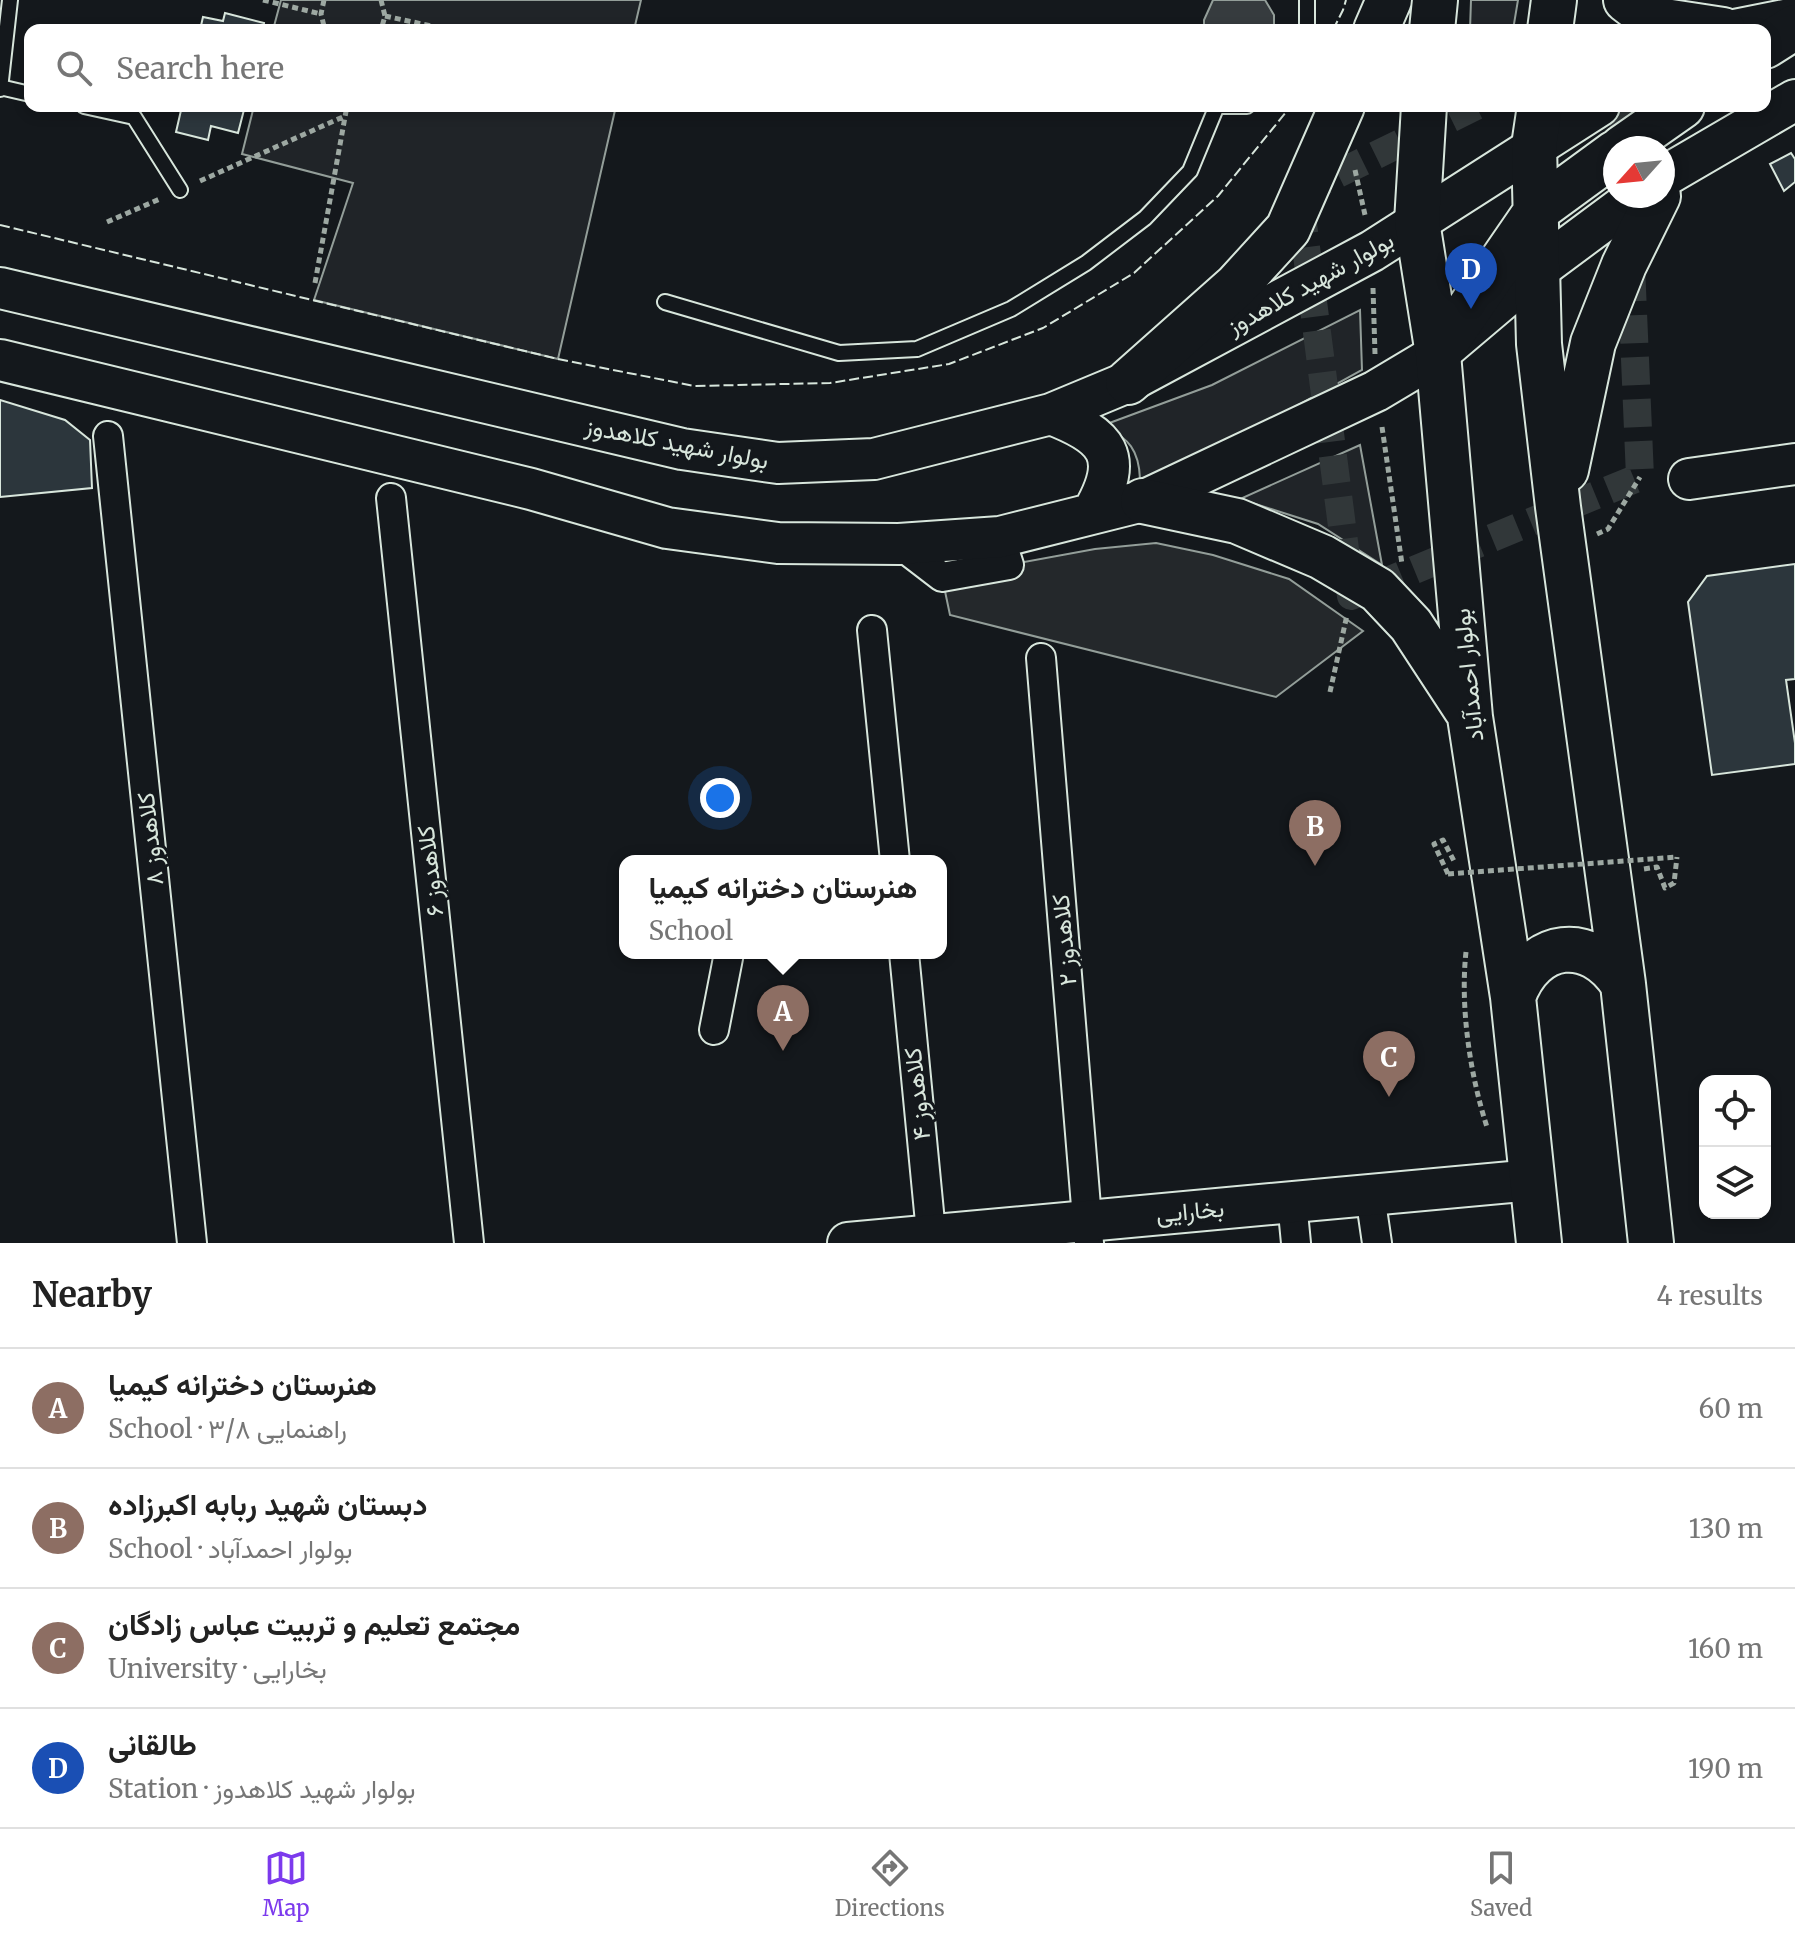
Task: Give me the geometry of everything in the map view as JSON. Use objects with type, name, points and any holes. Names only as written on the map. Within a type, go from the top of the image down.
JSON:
[{"type":"main road","points":[[1379,24],[1389,0]]},
{"type":"main road","points":[[1433,24],[1435,0]]},
{"type":"main road","points":[[1551,24],[1554,0]]},
{"type":"main road","points":[[1626,0],[1651,19],[1684,24]]},
{"type":"main road","points":[[1764,24],[1795,18]]},
{"type":"main road","points":[[1771,42],[1795,27]]},
{"type":"main road","points":[[1675,174],[1795,100]]},
{"type":"main road","points":[[1128,382],[1236,286],[1288,229],[1339,112]]},
{"type":"main road","name":"بولوار احمدآباد","points":[[1424,112],[1417,222],[1438,354],[1470,717],[1513,997],[1539,1243]]},
{"type":"main road","name":"بولوار شهید کلاهدوز","points":[[0,288],[682,449],[778,463],[874,459],[1051,414],[1128,382],[1372,251],[1417,222],[1537,126],[1580,112]]},
{"type":"main road","points":[[1639,136],[1673,112]]},
{"type":"main road","points":[[1537,126],[1539,344],[1623,984],[1651,1243]]},
{"type":"main road","points":[[1438,354],[1537,210],[1603,162]]},
{"type":"main road","points":[[0,360],[531,489],[667,528],[778,543],[899,544],[1000,537],[1143,501],[1376,391],[1438,354],[1536,271],[1625,208]]},
{"type":"main road","points":[[1558,507],[1593,343],[1648,208]]},
{"type":"main road","points":[[1051,414],[1079,425],[1100,441],[1109,462],[1108,487],[1093,512]]},
{"type":"main road","points":[[1689,479],[1795,464]]},
{"type":"main road","points":[[1143,501],[1237,521],[1322,557],[1378,590],[1411,625],[1470,717]]},
{"type":"main road","points":[[1513,997],[1519,980],[1530,965],[1545,955],[1563,950],[1581,951],[1599,957],[1613,968],[1623,984]]},
{"type":"main road","name":"بخارایی","points":[[848,1243],[1088,1232],[1292,1202],[1532,1180]]},
{"type":"street","name":"کلاهدوز ۸","points":[[108,436],[192,1243]]},
{"type":"street","name":"کلاهدوز ۶","points":[[391,498],[469,1243]]},
{"type":"street","points":[[872,630],[894,855]]},
{"type":"street","name":"کلاهدوز ۲","points":[[1041,658],[1088,1232]]},
{"type":"street","points":[[714,1030],[728,959]]},
{"type":"street","name":"کلاهدوز ۴","points":[[905,959],[932,1239]]},
{"type":"street","points":[[1370,1195],[1377,1243]]},
{"type":"street","points":[[1292,1202],[1296,1243]]},
{"type":"lane","points":[[10,0],[0,88],[24,93]]},
{"type":"lane","points":[[1307,0],[1307,24]]},
{"type":"lane","points":[[111,112],[134,117],[180,190]]},
{"type":"lane","points":[[665,302],[839,353],[917,349],[1011,309],[1086,263],[1145,218],[1190,171],[1212,112]]},
{"type":"path","points":[[263,0],[321,14]]},
{"type":"path","points":[[322,0],[324,24]]},
{"type":"path","points":[[381,0],[384,24]]},
{"type":"path","points":[[385,16],[422,24]]},
{"type":"path","points":[[315,283],[346,112]]},
{"type":"path","points":[[107,222],[345,116]]},
{"type":"path","points":[[1608,529],[1640,477]]},
{"type":"path","points":[[1330,692],[1348,610]]},
{"type":"path","points":[[1453,861],[1443,840],[1434,844],[1448,874],[1677,857],[1674,883],[1665,888],[1657,867]]},
{"type":"shaded area","points":[[281,0],[641,0],[635,24],[275,24]]},
{"type":"shaded area","points":[[1213,0],[1265,0],[1274,15],[1274,24],[1204,24]]},
{"type":"shaded area","points":[[1471,0],[1518,0],[1514,24],[1470,24]]},
{"type":"shaded area","points":[[252,112],[615,112],[558,359],[314,300],[353,183],[242,154]]},
{"type":"shaded area","points":[[1360,310],[1362,370],[1206,456],[1145,482],[1140,479],[1131,446],[1104,425],[1212,385]]},
{"type":"shaded area","points":[[1360,445],[1382,565],[1318,524],[1240,499]]},
{"type":"shaded area","points":[[1156,543],[1213,555],[1289,579],[1363,631],[1276,697],[950,615],[942,577],[1095,549]]},
{"type":"building","points":[[225,13],[264,23],[201,24],[203,17],[223,21]]},
{"type":"building","points":[[181,112],[243,112],[238,133],[211,126],[208,140],[176,132]]},
{"type":"building","points":[[1791,153],[1795,159],[1795,182],[1784,191],[1770,164]]},
{"type":"building","points":[[0,400],[65,420],[90,440],[92,488],[0,497]]},
{"type":"building","points":[[1795,564],[1795,679],[1786,680],[1795,764],[1712,775],[1688,602],[1707,576]]},
{"type":"tunnel","points":[[1464,112],[1299,193],[1351,596],[1640,477],[1631,265]]},
{"type":"tunnel","points":[[1623,112],[1624,136]]},
{"type":"fence","points":[[1336,24],[1346,0]]},
{"type":"fence","points":[[0,225],[558,359],[694,386],[830,383],[949,364],[1043,328],[1134,273],[1218,196],[1286,112]]},
{"type":"place","name":"طالقانی","points":[[1471,309]]},
{"type":"place","name":"دبستان شهید ربابه اکبرزاده","points":[[1315,866]]},
{"type":"place","name":"هنرستان دخترانه کیمیا","points":[[783,1051]]},
{"type":"place","name":"مجتمع تعلیم و تربیت عباس زادگان","points":[[1389,1097]]}]
